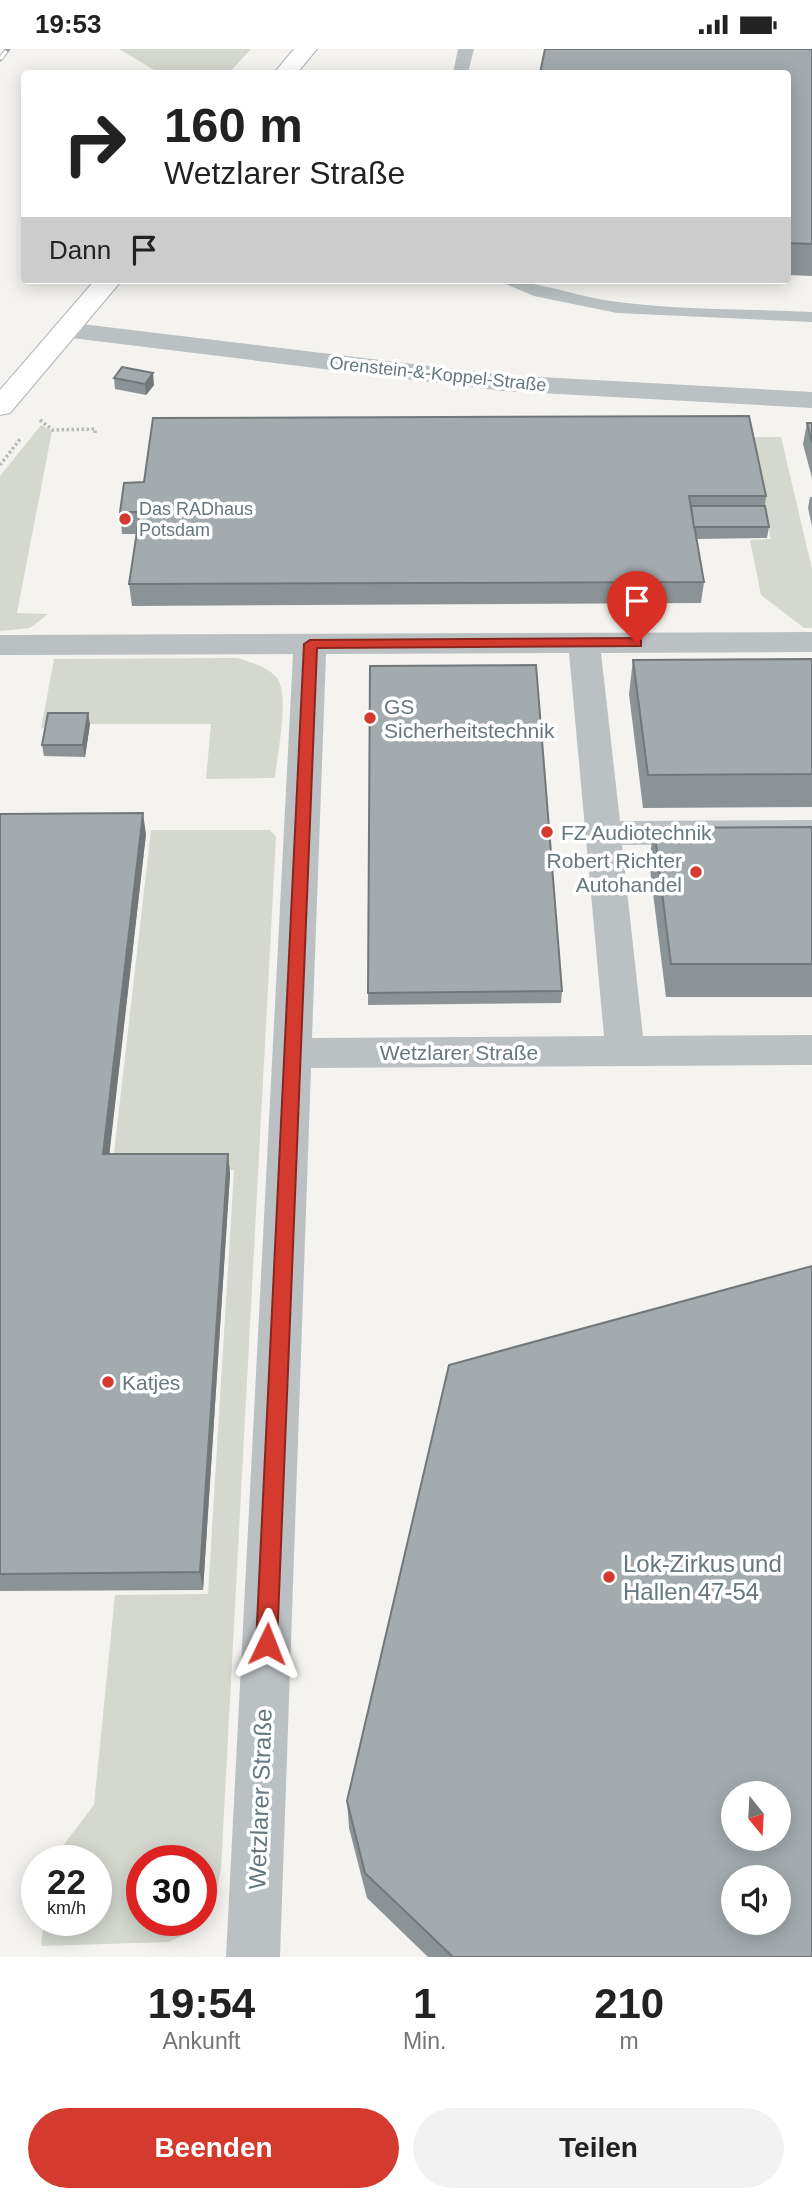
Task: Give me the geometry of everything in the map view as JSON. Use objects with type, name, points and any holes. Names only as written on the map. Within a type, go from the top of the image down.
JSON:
[{"type":"street","points":[[288,70],[306,49]]},
{"type":"street","points":[[0,407],[105,284]]},
{"type":"street","name":"Orenstein-&-Koppel-Straße","points":[[65,330],[504,383],[812,400]]},
{"type":"street","points":[[0,645],[812,642]]},
{"type":"street","points":[[584,643],[625,1051]]},
{"type":"street","name":"Wetzlarer Straße","points":[[253,1957],[310,644]]},
{"type":"street","points":[[603,833],[812,832]]},
{"type":"street","name":"Wetzlarer Straße","points":[[293,1053],[812,1050]]},
{"type":"lane","points":[[462,70],[466,49]]},
{"type":"lane","points":[[515,284],[540,294],[594,305],[812,317]]},
{"type":"path","points":[[37,418],[53,429],[95,429],[95,434]]},
{"type":"shaded area","points":[[119,49],[251,49],[232,70],[154,70]]},
{"type":"shaded area","points":[[41,425],[52,431],[17,613],[48,614],[30,628],[0,631],[0,476]]},
{"type":"shaded area","points":[[749,437],[781,437],[812,569],[812,628],[804,628],[761,595],[750,540],[771,539]]},
{"type":"shaded area","points":[[237,658],[269,671],[281,686],[283,711],[275,778],[206,779],[211,724],[50,724],[41,729],[54,659]]},
{"type":"shaded area","points":[[151,830],[270,830],[276,837],[221,1869],[217,1889],[217,1845],[126,1845],[126,1936],[182,1936],[169,1942],[41,1946],[42,1936],[112,1936],[112,1845],[63,1845],[94,1805],[115,1595],[208,1594],[234,1170],[112,1170]]},
{"type":"building","points":[[545,49],[812,49],[812,244],[791,243],[791,70],[541,70]]},
{"type":"building","points":[[122,367],[153,373],[145,384],[114,378]]},
{"type":"building","points":[[749,416],[766,496],[689,496],[704,582],[129,584],[140,512],[120,512],[124,483],[144,482],[153,418]]},
{"type":"building","points":[[807,423],[812,423],[812,443]]},
{"type":"building","points":[[691,506],[765,506],[769,527],[694,527]]},
{"type":"building","points":[[812,659],[812,774],[648,775],[633,660]]},
{"type":"building","points":[[536,665],[562,991],[368,993],[370,666]]},
{"type":"building","points":[[48,713],[88,713],[83,745],[42,745]]},
{"type":"building","name":"Katjes","points":[[143,813],[103,1154],[228,1154],[200,1572],[0,1574],[0,814]]},
{"type":"building","points":[[812,827],[812,964],[671,964],[654,828]]},
{"type":"building","name":"Lok-Zirkus und Hallen 47-54","points":[[812,1266],[812,1957],[453,1957],[365,1873],[347,1801],[449,1365]]},
{"type":"railway","points":[[0,59],[8,49]]},
{"type":"place","name":"Das RADhaus Potsdam","points":[[125,519]]},
{"type":"place","name":"GS Sicherheitstechnik","points":[[370,718]]},
{"type":"place","name":"FZ Audiotechnik","points":[[547,832]]},
{"type":"place","name":"Robert Richter Autohandel","points":[[696,872]]},
{"type":"place","name":"Katjes","points":[[108,1382]]},
{"type":"place","name":"Lok-Zirkus und Hallen 47-54","points":[[609,1577]]},
{"type":"route","points":[[267,1644],[310,644],[637,643]]}]
